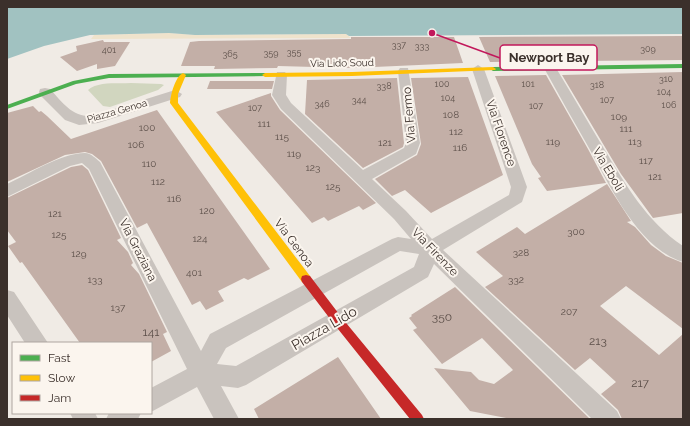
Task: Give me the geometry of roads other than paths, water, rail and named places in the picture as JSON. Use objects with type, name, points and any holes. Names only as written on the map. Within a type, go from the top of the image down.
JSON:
[{"type":"street","name":"Via Lido Soud","points":[[7,107],[44,92],[75,82],[109,76],[183,74],[281,75],[404,72],[478,68],[682,68]]},
{"type":"street","name":"Via Florence","points":[[430,249],[516,198],[519,187],[478,68]]},
{"type":"street","name":"Via Eboli","points":[[550,68],[627,200],[645,224],[656,235],[683,255]]},
{"type":"street","name":"Via Fermo","points":[[362,177],[411,151],[413,143],[404,72]]},
{"type":"street","points":[[175,94],[183,74]]},
{"type":"street","name":"Via Firenze","points":[[281,75],[279,94],[286,106],[362,177],[400,215],[430,249],[609,419]]},
{"type":"street","name":"Piazza Genoa","points":[[44,92],[70,117],[79,121],[92,120],[175,94]]},
{"type":"street","name":"Via Genoa","points":[[175,94],[174,103],[338,321],[418,419]]},
{"type":"street","name":"Via Graziana","points":[[7,191],[66,162],[85,158],[95,166],[201,373],[227,419]]},
{"type":"street","points":[[152,400],[201,373],[218,341],[398,244],[430,249]]},
{"type":"street","name":"Piazza Lido","points":[[201,373],[238,377],[421,272],[430,249]]},
{"type":"street","points":[[7,298],[35,342]]},
{"type":"street","points":[[118,419],[127,414]]},
{"type":"water","points":[[7,7],[683,7],[683,34],[349,36],[346,34],[195,35],[169,33],[90,35],[44,46],[7,59]]},
{"type":"place","name":"Newport Bay","points":[[432,33]]}]
